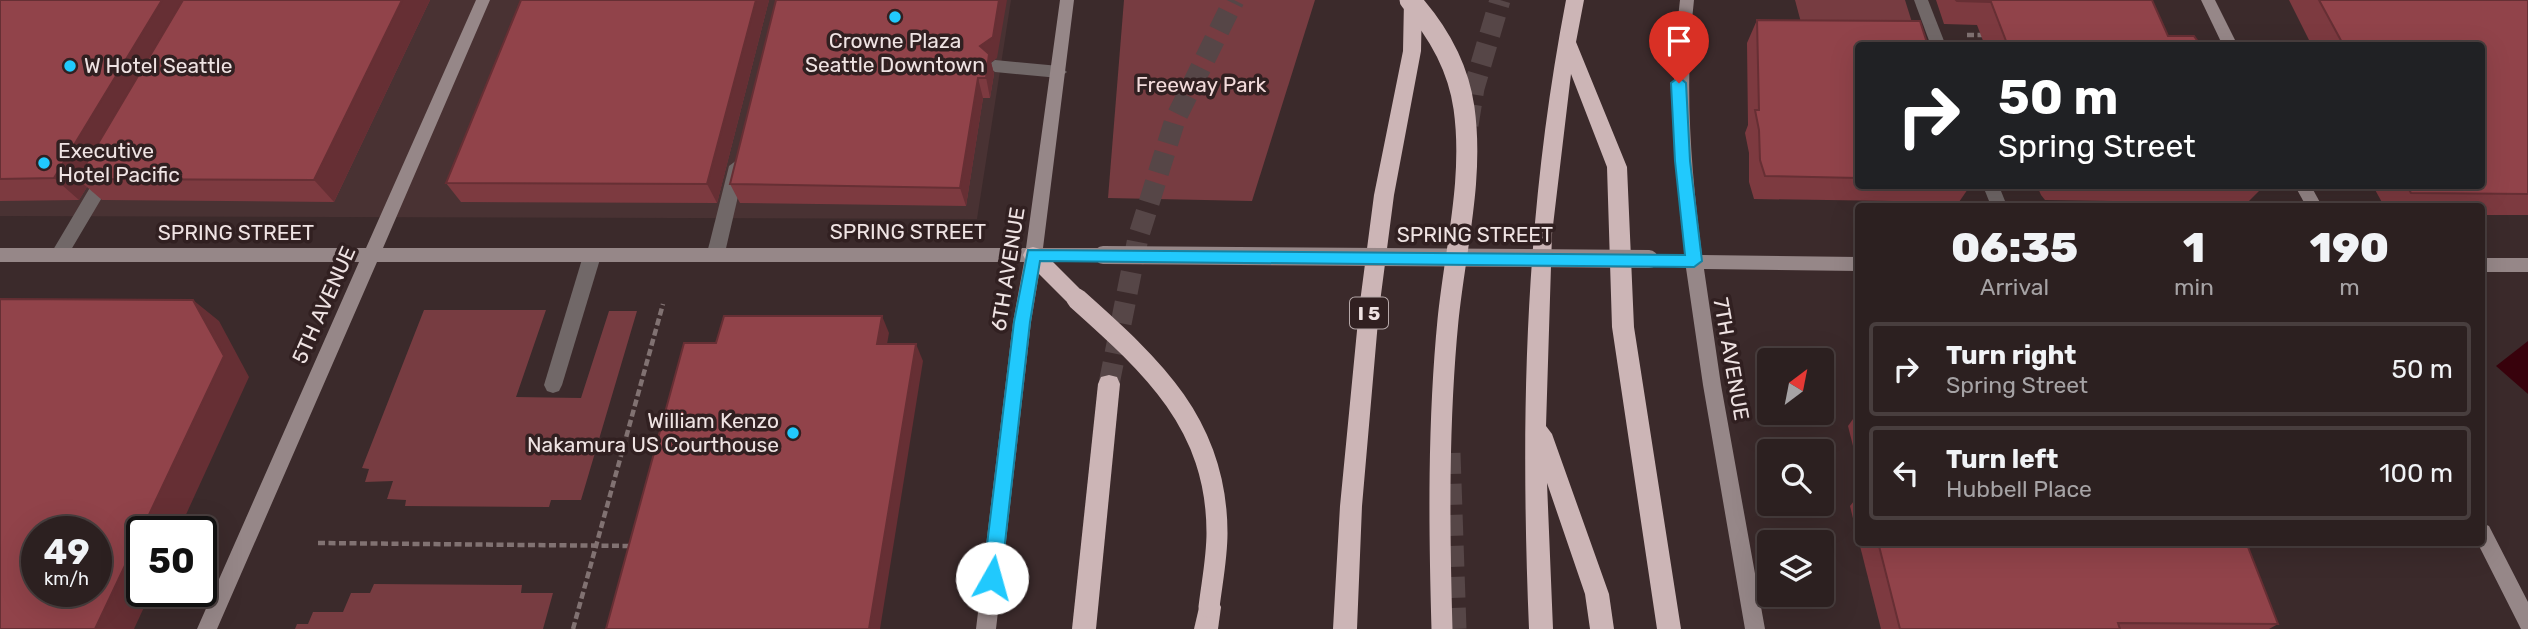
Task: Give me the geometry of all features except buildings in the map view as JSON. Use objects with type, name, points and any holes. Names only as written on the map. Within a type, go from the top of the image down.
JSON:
[{"type":"highway","name":"I 5","points":[[1345,629],[1351,506],[1369,310],[1384,195],[1412,51],[1412,0]]},
{"type":"highway","points":[[1412,0],[1433,26],[1449,56],[1461,90],[1466,130],[1464,184],[1447,348],[1443,428],[1441,629]]},
{"type":"highway","points":[[1541,629],[1535,417],[1539,304],[1549,173],[1567,41],[1576,0]]},
{"type":"highway","points":[[1567,41],[1617,167],[1623,327],[1669,629]]},
{"type":"highway","points":[[1033,254],[1165,381],[1199,438],[1211,478],[1217,525],[1208,618]]},
{"type":"highway","points":[[1084,629],[1109,384]]},
{"type":"highway","points":[[1535,417],[1597,594],[1602,629]]},
{"type":"street","name":"5TH AVENUE","points":[[207,629],[483,0]]},
{"type":"street","name":"6TH AVENUE","points":[[986,629],[1022,322],[1067,0]]},
{"type":"street","name":"7TH AVENUE","points":[[1687,0],[1679,59],[1679,108],[1694,261],[1698,298],[1755,629]]},
{"type":"street","points":[[2208,0],[2229,42]]},
{"type":"street","name":"SPRING STREET","points":[[0,255],[715,257],[1033,254],[1649,259],[1855,264]]},
{"type":"street","points":[[2485,265],[2528,265]]},
{"type":"street","points":[[2485,538],[2528,622]]},
{"type":"lane","points":[[1922,0],[1938,42]]},
{"type":"lane","points":[[995,66],[1059,72]]},
{"type":"lane","points":[[715,257],[743,145]]},
{"type":"lane","points":[[59,255],[113,162]]},
{"type":"lane","points":[[553,385],[592,256]]},
{"type":"path","points":[[1989,35],[1992,42]]},
{"type":"path","points":[[573,629],[663,304]]},
{"type":"path","points":[[318,543],[645,546]]},
{"type":"shaded area","points":[[0,0],[1011,0],[977,219],[0,216]]},
{"type":"shaded area","points":[[2528,341],[2528,394],[2496,366]]},
{"type":"green space","name":"Freeway Park","points":[[1124,0],[1315,0],[1252,201],[1108,198]]},
{"type":"green space","points":[[1795,0],[1905,0],[1915,32],[1803,30]]},
{"type":"green space","points":[[424,310],[546,310],[516,397],[581,398],[609,311],[637,311],[581,500],[551,500],[549,507],[405,506],[406,500],[387,499],[393,481],[365,482],[369,469],[362,468]]},
{"type":"green space","points":[[374,584],[522,585],[521,593],[553,593],[543,629],[295,629],[297,624],[308,624],[313,612],[343,612],[351,593],[370,593]]},
{"type":"tunnel","points":[[1109,384],[1138,238],[1175,120],[1234,0]]},
{"type":"tunnel","points":[[1468,125],[1474,88],[1500,0]]},
{"type":"tunnel","points":[[1450,453],[1456,629]]},
{"type":"place","name":"Crowne Plaza Seattle Downtown","points":[[895,17]]},
{"type":"place","name":"W Hotel Seattle","points":[[70,66]]},
{"type":"place","name":"Executive Hotel Pacific","points":[[44,163]]},
{"type":"place","name":"William Kenzo Nakamura US Courthouse","points":[[793,433]]},
{"type":"route","points":[[992,578],[1022,322],[1033,254],[1694,261],[1682,161],[1679,83]]}]
